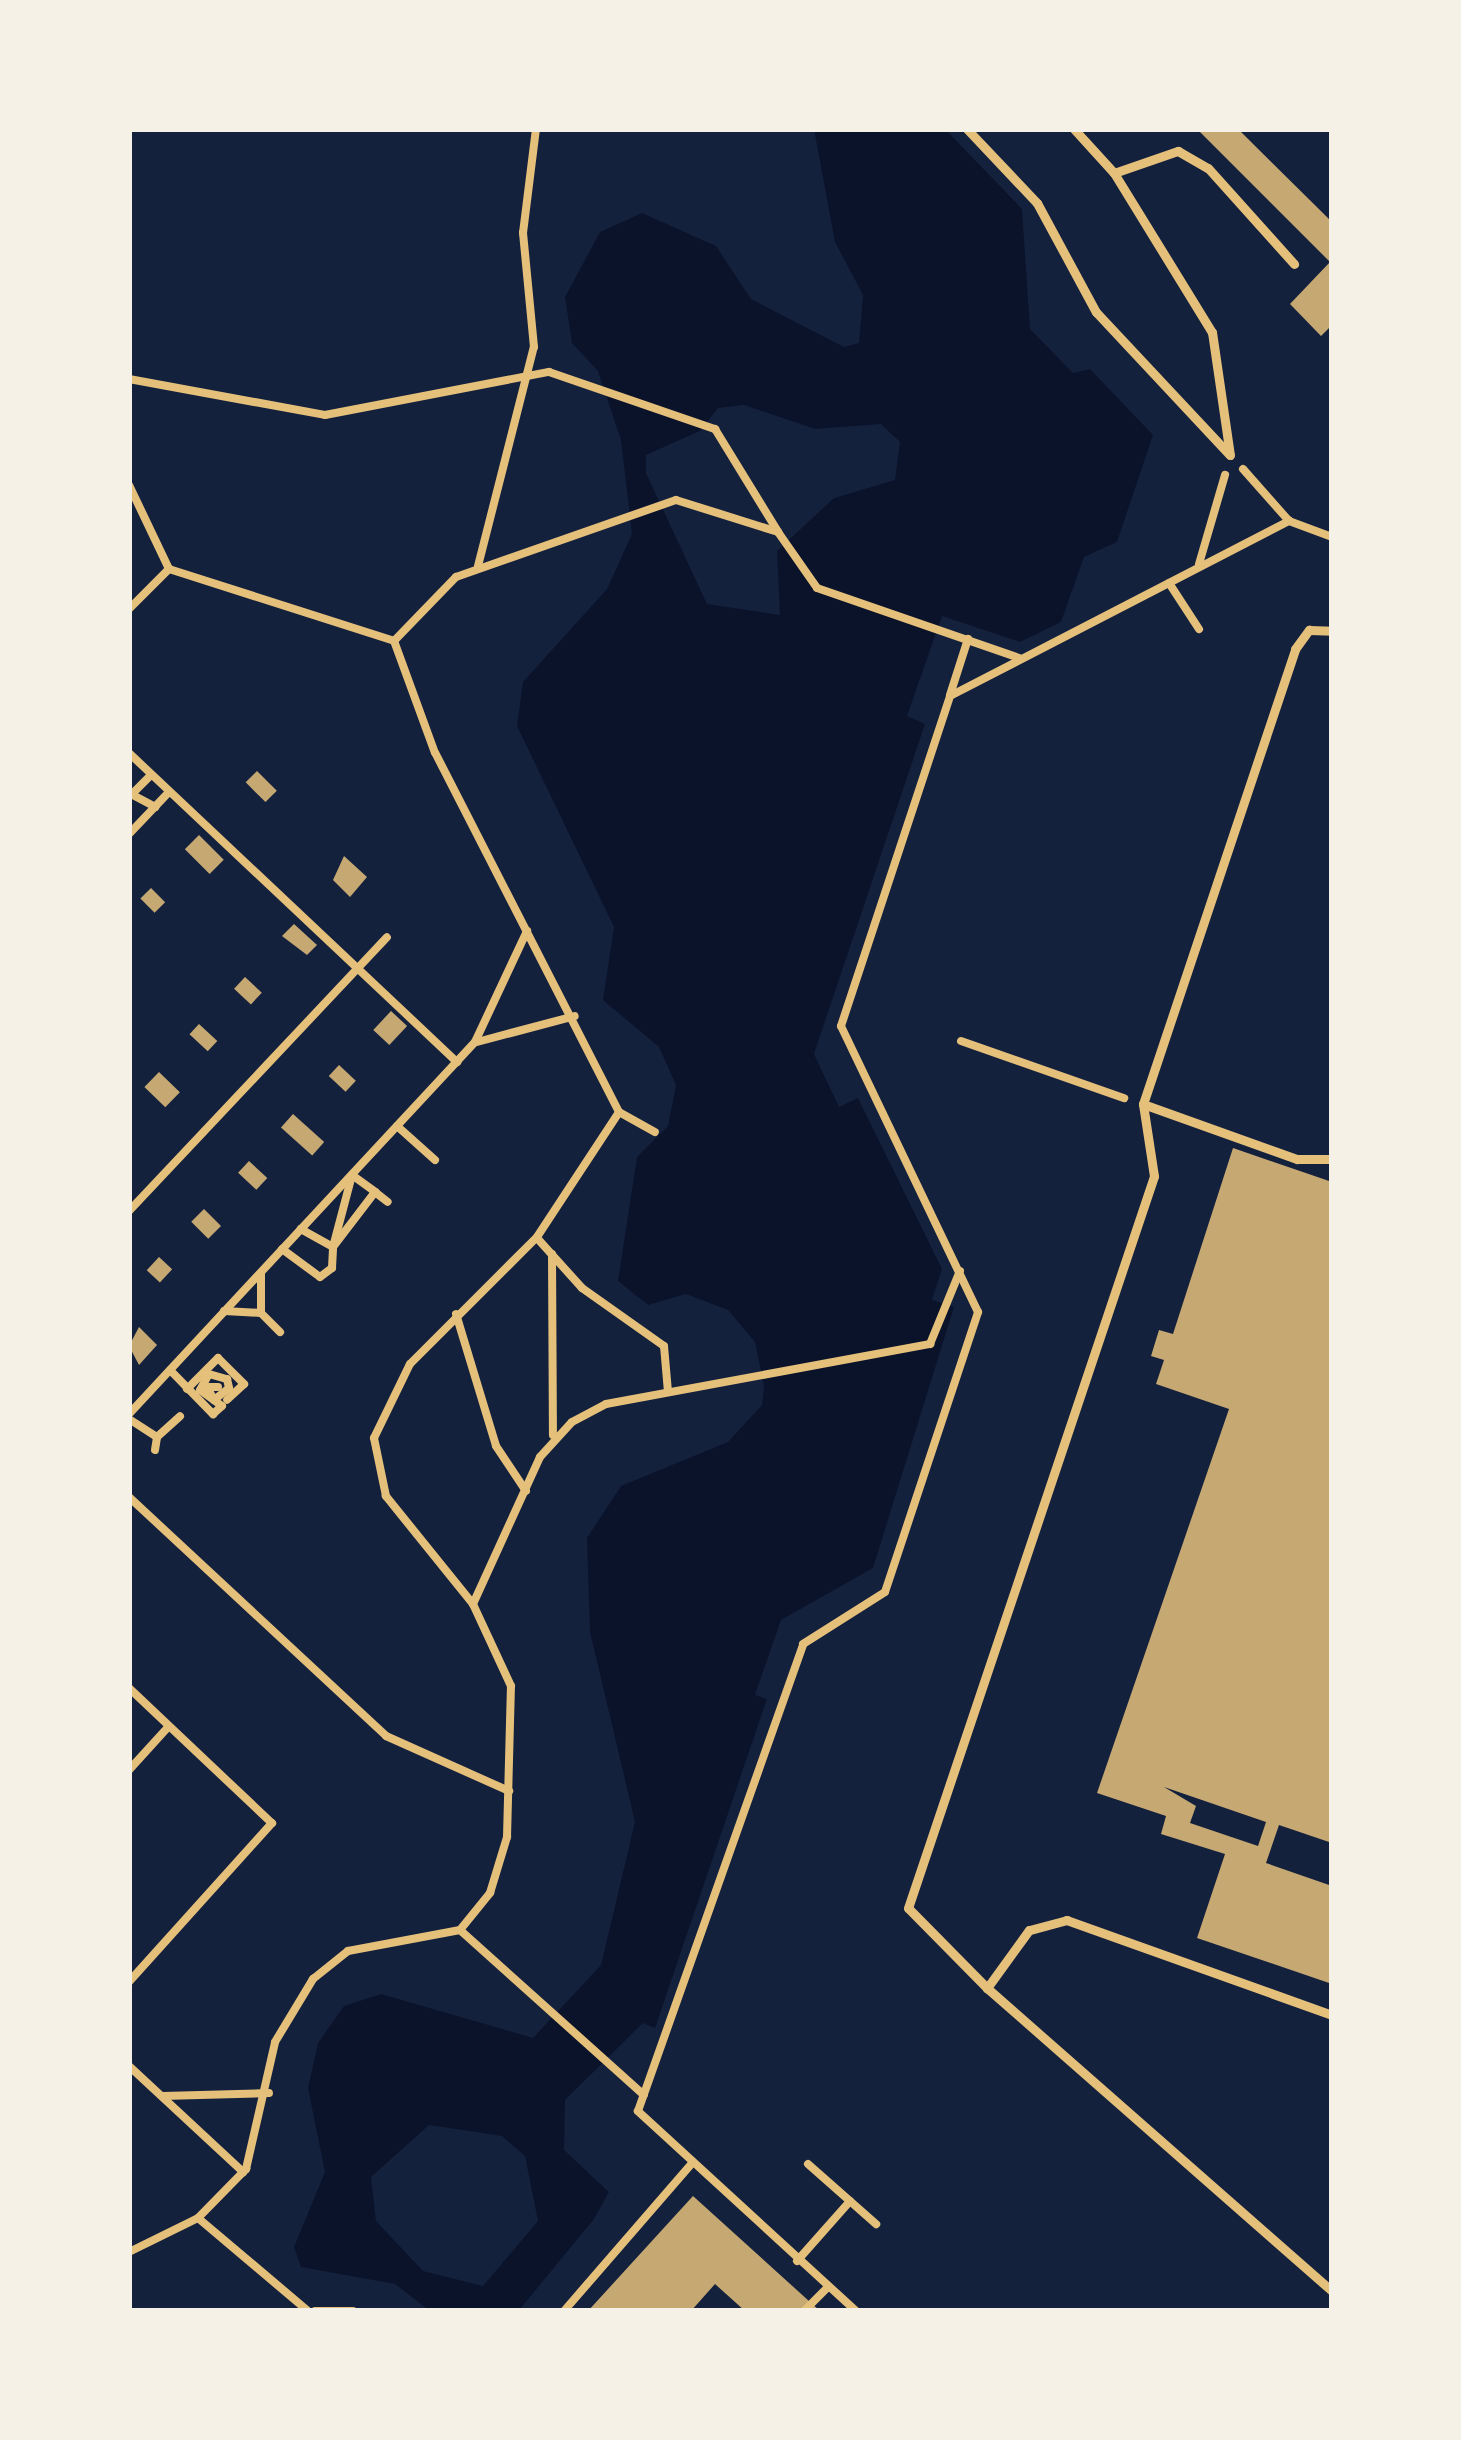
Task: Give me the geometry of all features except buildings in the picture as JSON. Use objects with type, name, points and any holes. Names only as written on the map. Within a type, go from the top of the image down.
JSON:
[{"type":"lane","points":[[967,129],[1037,203],[1096,312],[1230,455]]},
{"type":"lane","points":[[1074,129],[1114,173],[1212,332],[1230,455]]},
{"type":"lane","points":[[1114,173],[1178,151],[1208,168],[1294,264]]},
{"type":"lane","points":[[1332,631],[1309,631],[1295,649],[1143,1104],[1154,1176],[908,1908],[987,1988],[1332,2291]]},
{"type":"lane","points":[[1143,1104],[1297,1159],[1332,1159]]},
{"type":"lane","points":[[987,1988],[1029,1930],[1067,1920],[1332,2015]]},
{"type":"path","points":[[478,566],[530,371],[523,233],[536,129]]},
{"type":"path","points":[[129,379],[343,414],[530,371],[564,377],[715,429],[817,588],[1020,658]]},
{"type":"path","points":[[1230,455],[1289,520],[1332,537]]},
{"type":"path","points":[[1198,566],[1230,455]]},
{"type":"path","points":[[129,485],[169,569],[394,641]]},
{"type":"path","points":[[394,641],[478,566],[676,500],[778,532]]},
{"type":"path","points":[[950,697],[1289,520]]},
{"type":"path","points":[[129,608],[169,569]]},
{"type":"path","points":[[1169,583],[1199,629]]},
{"type":"path","points":[[856,2311],[638,2111],[803,1644],[885,1592],[978,1312],[841,1027],[968,639]]},
{"type":"path","points":[[394,641],[435,753],[575,1016],[619,1112],[655,1132]]},
{"type":"path","points":[[129,753],[457,1062]]},
{"type":"path","points":[[151,775],[130,794],[154,807]]},
{"type":"path","points":[[129,834],[169,791]]},
{"type":"path","points":[[157,1437],[129,1416],[476,1042],[527,930]]},
{"type":"path","points":[[129,1211],[387,937]]},
{"type":"path","points":[[476,1042],[575,1016]]},
{"type":"path","points":[[961,1041],[1143,1104]]},
{"type":"path","points":[[129,2252],[198,2218],[243,2172],[269,2093],[282,2022],[334,1961],[460,1930],[499,1874],[509,1791],[512,1686],[473,1604],[386,1496],[374,1438],[394,1386],[456,1314],[536,1238],[619,1112]]},
{"type":"path","points":[[397,1126],[434,1160]]},
{"type":"path","points":[[352,1174],[388,1202]]},
{"type":"path","points":[[282,1249],[320,1276],[333,1247],[352,1174]]},
{"type":"path","points":[[333,1247],[375,1192]]},
{"type":"path","points":[[301,1229],[333,1247]]},
{"type":"path","points":[[536,1238],[552,1250],[582,1288],[664,1346],[668,1392]]},
{"type":"path","points":[[473,1604],[554,1437],[552,1250]]},
{"type":"path","points":[[554,1437],[607,1404],[930,1344],[960,1271]]},
{"type":"path","points":[[261,1272],[261,1313]]},
{"type":"path","points":[[224,1312],[261,1313],[280,1332]]},
{"type":"path","points":[[456,1314],[496,1446],[526,1491]]},
{"type":"path","points":[[170,1370],[187,1389],[213,1414],[244,1384],[218,1358],[187,1389]]},
{"type":"path","points":[[218,1387],[207,1387],[214,1400],[230,1388],[227,1379],[209,1374],[200,1390],[222,1406]]},
{"type":"path","points":[[155,1450],[157,1437],[180,1416]]},
{"type":"path","points":[[129,1497],[386,1736],[509,1791]]},
{"type":"path","points":[[129,1688],[272,1823],[129,1982]]},
{"type":"path","points":[[129,1770],[169,1726]]},
{"type":"path","points":[[460,1930],[644,2095]]},
{"type":"path","points":[[129,2066],[243,2172]]},
{"type":"path","points":[[162,2096],[269,2093]]},
{"type":"path","points":[[564,2311],[692,2163]]},
{"type":"path","points":[[808,2164],[876,2224]]},
{"type":"path","points":[[797,2261],[850,2201]]},
{"type":"path","points":[[198,2218],[312,2311],[353,2311]]},
{"type":"path","points":[[804,2311],[826,2288]]},
{"type":"water","points":[[814,129],[945,129],[1022,209],[1030,329],[1073,373],[1090,369],[1153,435],[1117,542],[1084,557],[1061,622],[1020,642],[942,616],[907,716],[925,724],[814,1054],[839,1107],[858,1098],[942,1269],[932,1300],[954,1307],[873,1568],[781,1620],[755,1695],[767,1699],[655,2028],[643,2023],[565,2100],[564,2150],[609,2192],[594,2219],[520,2309],[430,2311],[395,2284],[301,2267],[294,2247],[325,2172],[308,2088],[318,2043],[344,2006],[381,1994],[533,2038],[601,1965],[635,1822],[590,1632],[587,1538],[621,1486],[728,1442],[762,1405],[764,1386],[755,1342],[728,1310],[686,1294],[648,1305],[618,1281],[637,1157],[668,1126],[676,1085],[659,1047],[603,1000],[614,927],[517,726],[523,682],[607,589],[632,534],[621,440],[598,371],[572,343],[565,297],[600,232],[642,213],[716,246],[751,299],[844,347],[859,343],[863,295],[835,242]],"holes":[[[744,405],[815,429],[881,424],[900,442],[895,480],[834,498],[777,551],[780,615],[707,604],[646,473],[646,455],[700,431],[718,408]],[[429,2125],[502,2136],[525,2156],[538,2221],[483,2286],[423,2271],[376,2221],[371,2177]]]}]
